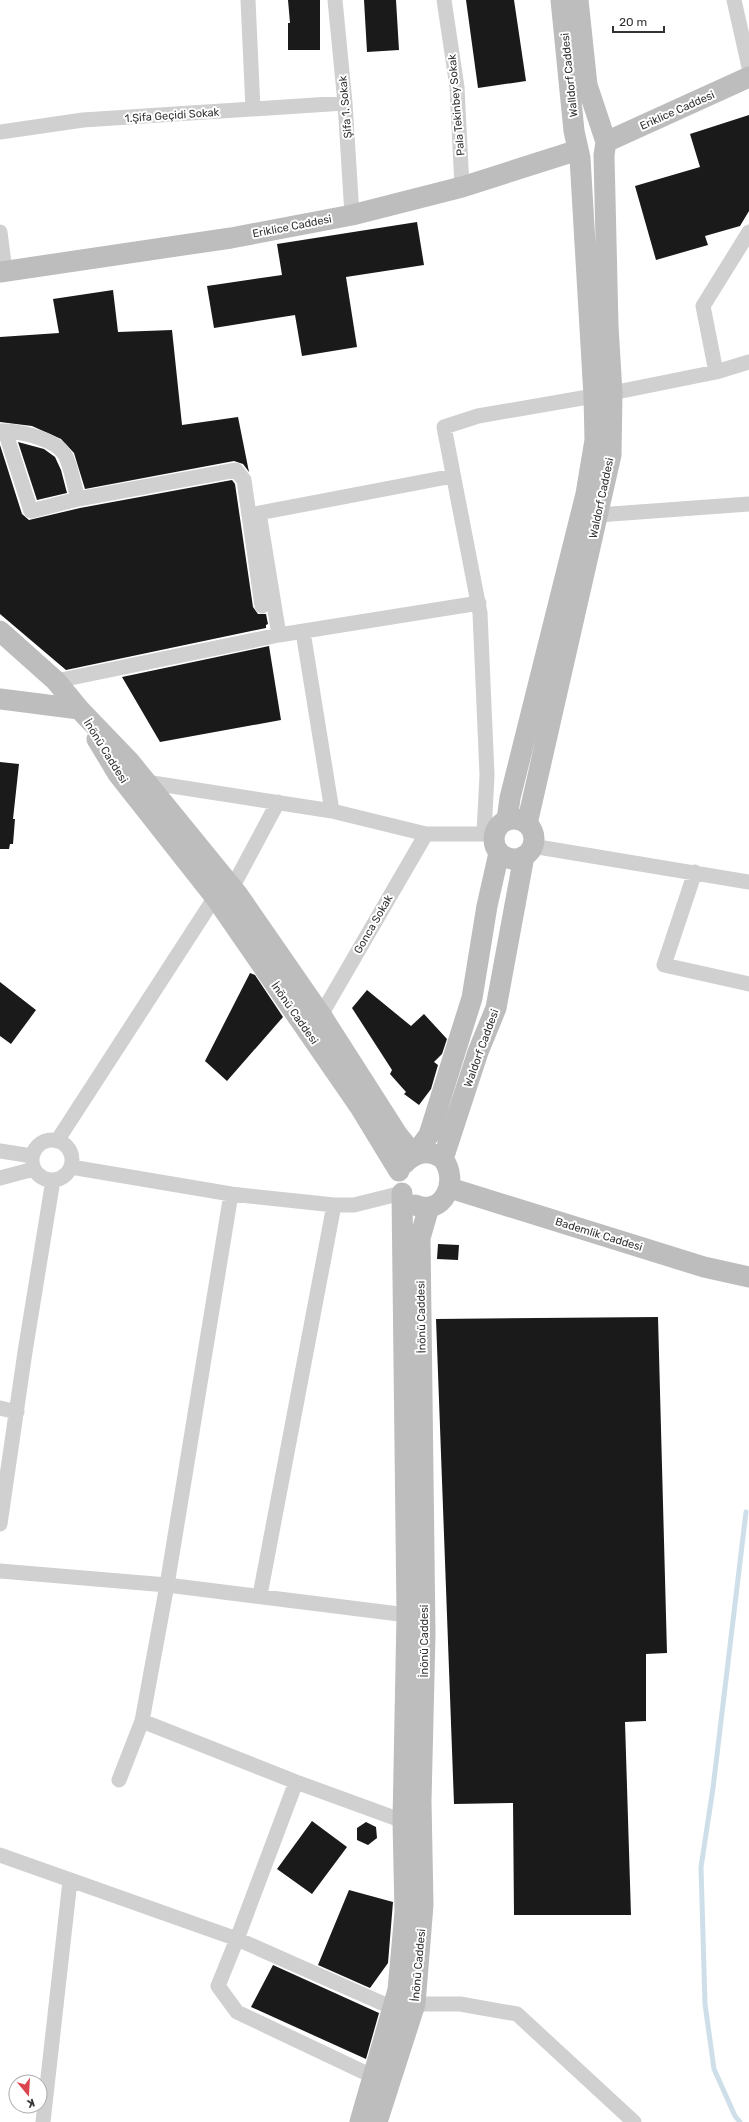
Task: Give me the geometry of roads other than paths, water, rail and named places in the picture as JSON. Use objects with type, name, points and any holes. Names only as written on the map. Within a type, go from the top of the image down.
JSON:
[{"type":"main road","name":"Walldorf Caddesi","points":[[561,0],[579,154]]},
{"type":"main road","name":"Walldorf Caddesi","points":[[578,0],[587,85],[605,148]]},
{"type":"main road","name":"Eriklice Caddesi","points":[[605,148],[749,77]]},
{"type":"main road","points":[[579,154],[583,138],[589,134],[600,136],[605,148]]},
{"type":"main road","name":"Waldorf Caddesi","points":[[414,1155],[429,1135],[472,998],[487,906],[496,835],[510,798],[586,494],[603,395],[608,326],[605,148]]},
{"type":"main road","name":"Eriklice Caddesi","points":[[2,272],[231,238],[352,215],[462,187],[579,154]]},
{"type":"main road","name":"Waldorf Caddesi","points":[[446,1163],[478,1052],[496,1008],[533,833],[527,824],[611,455],[603,395],[579,154]]},
{"type":"main road","points":[[0,631],[56,681],[79,709]]},
{"type":"main road","points":[[0,699],[79,709]]},
{"type":"main road","name":"İnönü Caddesi","points":[[79,709],[129,761],[146,782],[224,893],[399,1171]]},
{"type":"main road","name":"İnönü Caddesi","points":[[79,709],[118,774],[224,893],[320,1015],[397,1134],[414,1155]]},
{"type":"main road","points":[[527,824],[520,820],[496,835],[511,859],[528,851]]},
{"type":"main road","points":[[428,1152],[446,1163],[450,1188],[443,1199],[429,1207],[416,1206],[402,1193],[399,1171],[414,1155],[428,1152]]},
{"type":"main road","name":"Bademlik Caddesi","points":[[450,1188],[704,1267],[749,1277]]},
{"type":"main road","name":"İnönü Caddesi","points":[[360,2122],[398,1990],[405,1912],[403,1821],[407,1614],[402,1193]]},
{"type":"main road","name":"İnönü Caddesi","points":[[377,2122],[415,2004],[423,1904],[421,1801],[425,1634],[420,1238],[429,1207]]},
{"type":"street","points":[[248,0],[253,109]]},
{"type":"street","name":"Şifa 1. Sokak","points":[[335,0],[345,103],[352,215]]},
{"type":"street","name":"Pala Tekinbey Sokak","points":[[444,0],[457,87],[462,187]]},
{"type":"street","points":[[734,0],[749,67]]},
{"type":"street","name":"1.Şifa Geçidi Sokak","points":[[0,132],[83,120],[345,103]]},
{"type":"street","points":[[0,232],[2,272]]},
{"type":"street","points":[[716,372],[703,306],[749,232]]},
{"type":"street","points":[[146,782],[332,811],[426,834],[496,835],[487,775],[479,603],[444,427],[478,416],[603,395],[716,372],[749,362]]},
{"type":"street","points":[[78,499],[65,455],[48,440],[32,435],[2,431],[30,511],[78,499],[236,470],[244,480],[262,606]]},
{"type":"street","points":[[279,634],[259,513],[453,476]]},
{"type":"street","points":[[598,515],[749,504]]},
{"type":"street","points":[[56,681],[279,634],[302,632],[479,603]]},
{"type":"street","points":[[302,632],[332,811]]},
{"type":"street","points":[[57,1141],[224,893],[278,802]]},
{"type":"street","name":"Gonca Sokak","points":[[320,1015],[426,834]]},
{"type":"street","points":[[528,851],[695,872],[749,882]]},
{"type":"street","points":[[695,872],[664,966],[749,984]]},
{"type":"street","points":[[0,1151],[33,1163],[43,1178],[54,1180],[62,1178],[71,1167],[71,1154],[68,1148],[57,1141],[51,1140],[39,1145],[33,1163],[0,1178]]},
{"type":"street","points":[[71,1167],[232,1194],[334,1205],[354,1205],[402,1193]]},
{"type":"street","points":[[0,1524],[25,1352],[54,1180]]},
{"type":"street","points":[[119,1780],[142,1721],[167,1585],[232,1194]]},
{"type":"street","points":[[260,1595],[334,1205]]},
{"type":"street","points":[[0,1408],[17,1412]]},
{"type":"street","points":[[0,1571],[167,1585],[260,1595],[407,1614]]},
{"type":"street","points":[[142,1721],[296,1782],[403,1821]]},
{"type":"street","points":[[296,1782],[218,1986],[237,2012],[372,2076]]},
{"type":"street","points":[[0,1856],[237,1939],[393,2008]]},
{"type":"street","points":[[43,2122],[70,1881]]},
{"type":"street","points":[[415,2004],[460,2004],[517,2014],[634,2122]]},
{"type":"waterway","points":[[740,2122],[735,2116],[714,2069],[705,2004],[701,1867],[713,1788],[746,1512]]}]
